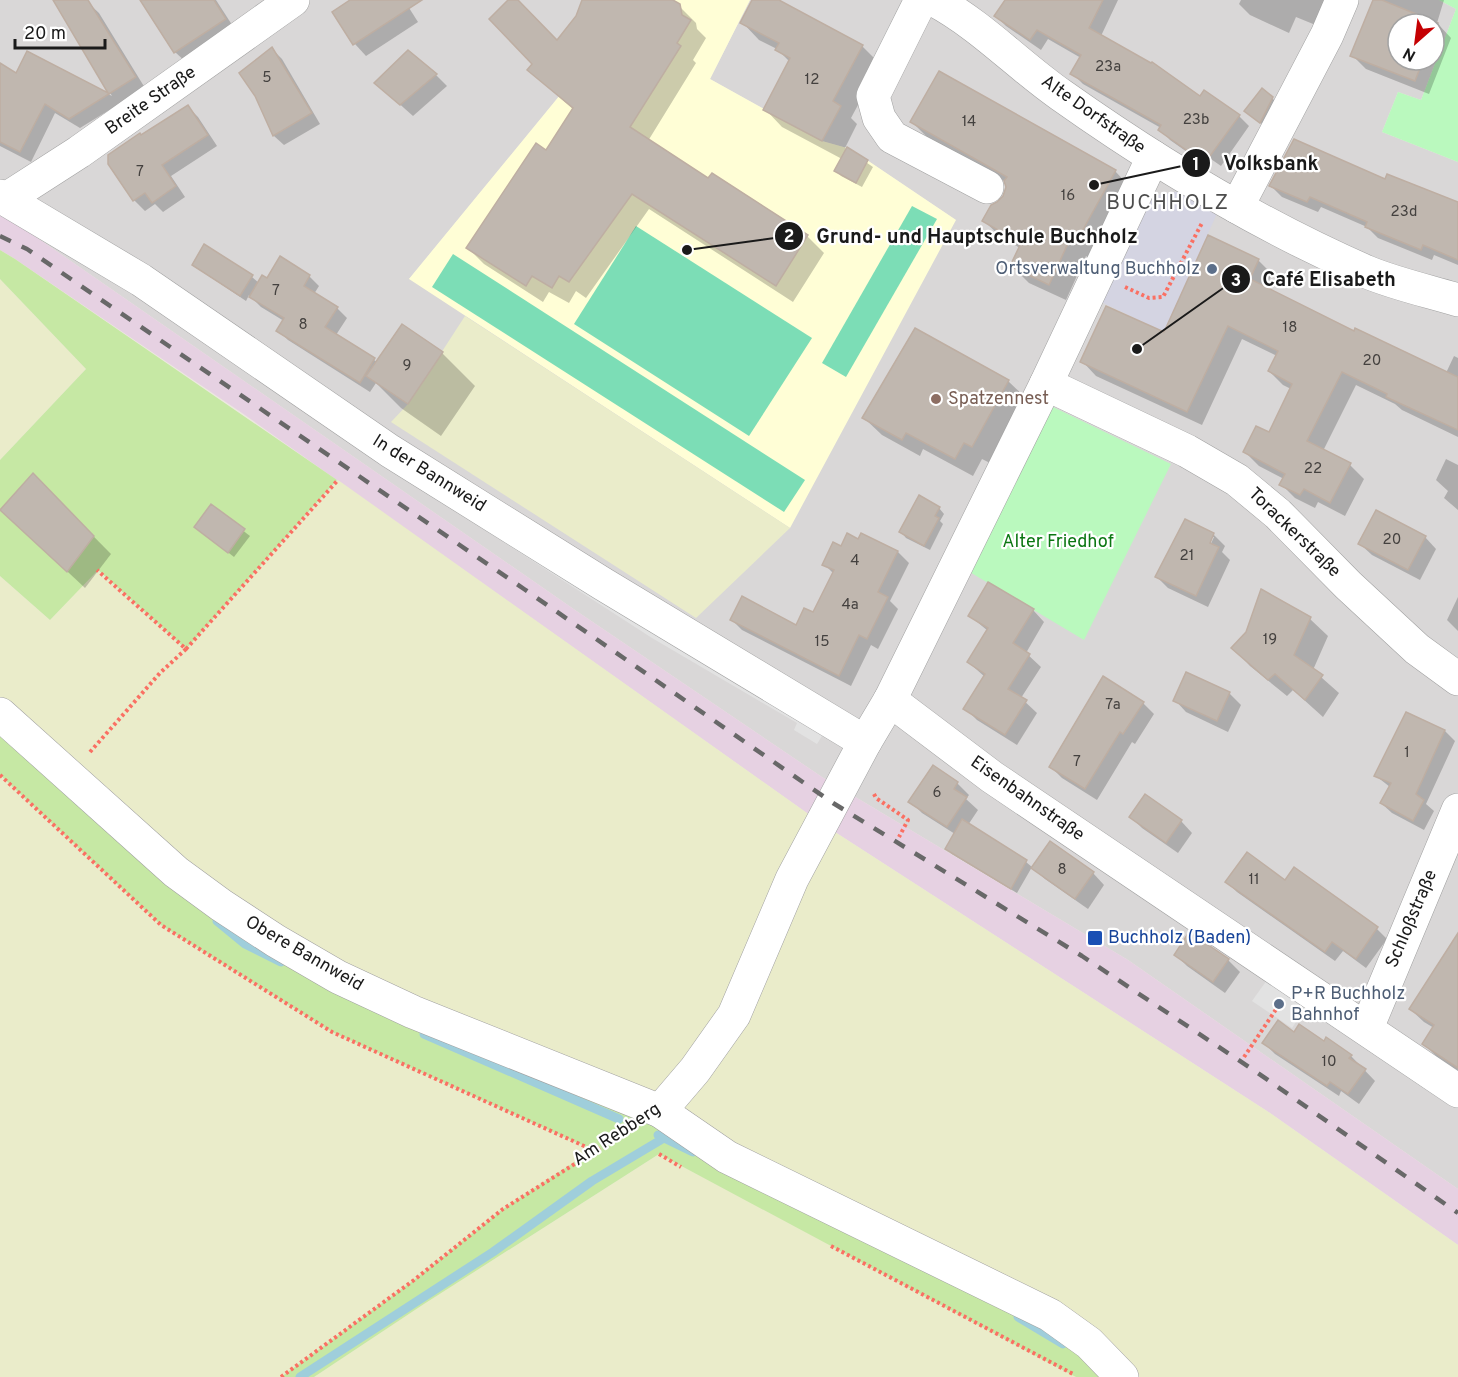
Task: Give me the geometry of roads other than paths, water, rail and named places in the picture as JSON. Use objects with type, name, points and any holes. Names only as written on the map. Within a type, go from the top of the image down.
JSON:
[{"type":"street","name":"Breite Straße","points":[[3,198],[79,152],[293,0]]},
{"type":"street","points":[[921,0],[873,96],[879,118],[892,137],[987,187]]},
{"type":"street","points":[[1223,213],[1327,35],[1342,0]]},
{"type":"street","name":"Alte Dorfstraße","points":[[954,5],[1059,94],[1153,157],[1223,213],[1288,234],[1369,273],[1458,300]]},
{"type":"street","points":[[890,700],[1046,384],[1153,157]]},
{"type":"street","name":"In der Bannweid","points":[[3,198],[141,280],[390,451],[603,584],[865,742]]},
{"type":"street","name":"Torackerstraße","points":[[1046,384],[1187,451],[1237,480],[1278,514],[1347,585],[1417,649],[1458,679]]},
{"type":"street","name":"Am Rebberg","points":[[660,1111],[695,1070],[734,1015],[792,879],[890,700]]},
{"type":"street","name":"Eisenbahnstraße","points":[[890,700],[992,777],[1458,1091]]},
{"type":"street","name":"Obere Bannweid","points":[[0,714],[176,872],[249,923],[318,965],[413,1012],[660,1111],[727,1157],[1050,1315],[1089,1343],[1122,1377]]},
{"type":"street","name":"Schloßstraße","points":[[1367,1028],[1458,810]]},
{"type":"waterway","points":[[217,921],[245,944],[281,962]]},
{"type":"waterway","points":[[424,1034],[619,1119]]},
{"type":"waterway","points":[[658,1135],[693,1152]]},
{"type":"waterway","points":[[300,1377],[493,1252],[592,1181],[664,1138]]},
{"type":"waterway","points":[[1018,1317],[1063,1344]]},
{"type":"railway","points":[[0,236],[27,249],[833,803],[1082,956],[1255,1071],[1458,1213]]},
{"type":"place","name":"Volksbank","points":[[1094,185]]},
{"type":"place","name":"Grund- und Hauptschule Buchholz","points":[[687,250]]},
{"type":"place","name":"Ortsverwaltung Buchholz","points":[[1212,269]]},
{"type":"place","name":"Café Elisabeth","points":[[1137,349]]},
{"type":"place","name":"Spatzennest","points":[[936,399]]},
{"type":"place","name":"Buchholz (Baden)","points":[[1095,938]]},
{"type":"place","name":"P+R Buchholz Bahnhof","points":[[1279,1004]]},
{"type":"district","name":"BUCHHOLZ","points":[[1168,203]]},
{"type":"park label","name":"Alter Friedhof","points":[[1058,542]]}]
